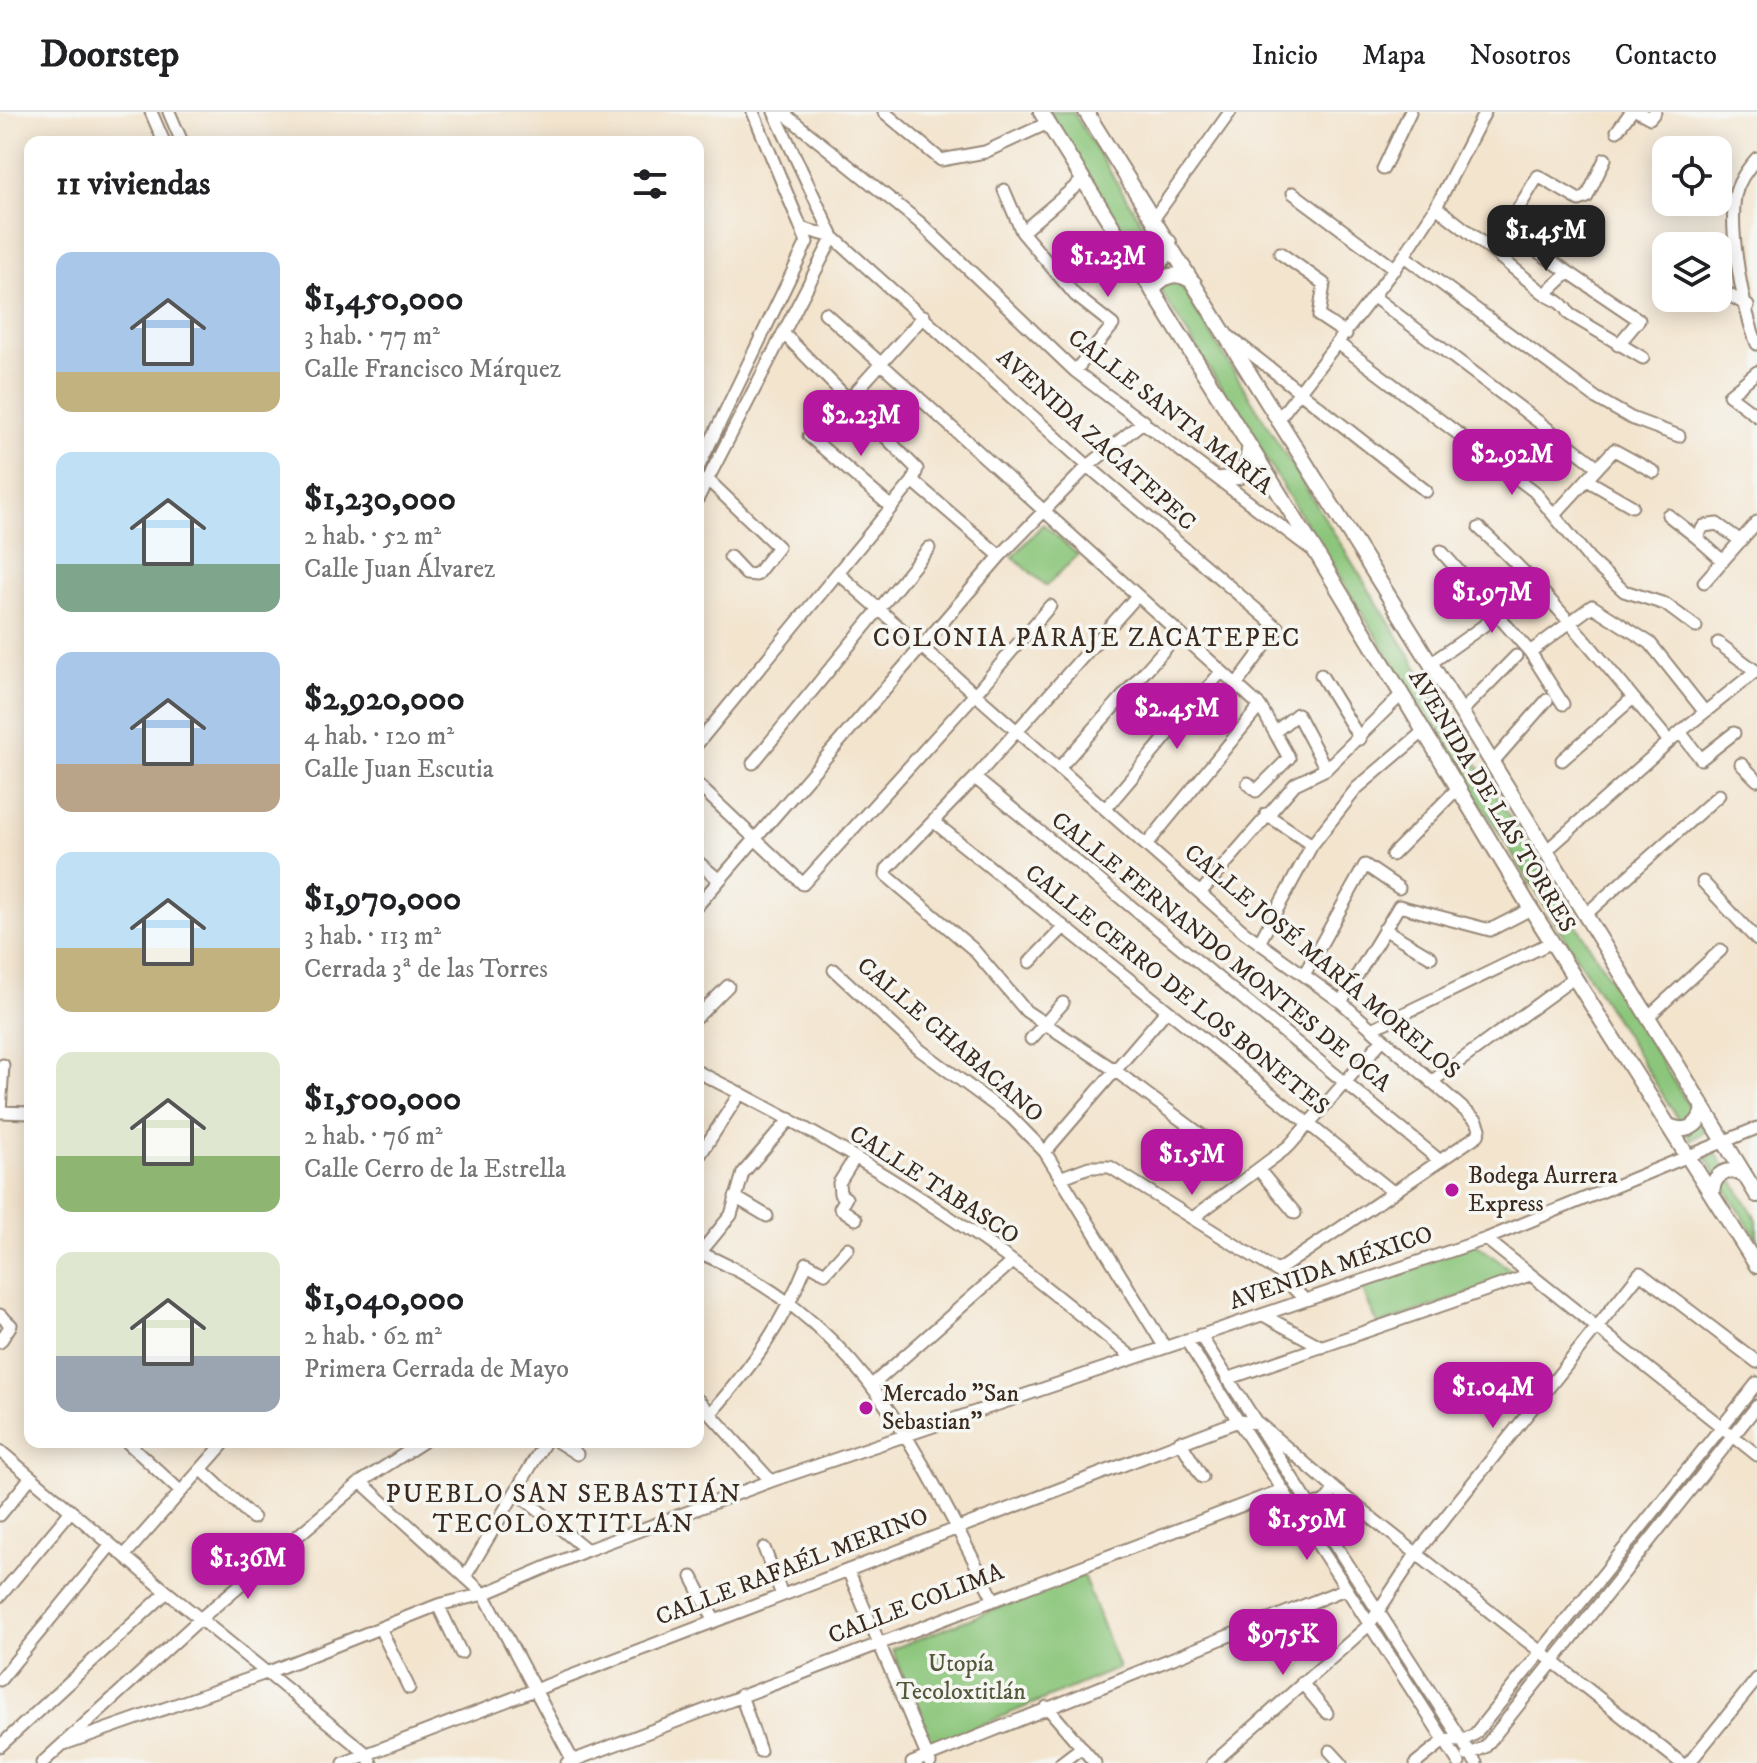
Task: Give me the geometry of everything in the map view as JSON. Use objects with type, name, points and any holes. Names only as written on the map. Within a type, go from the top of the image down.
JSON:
[{"type":"main road","name":"AVENIDA DE LAS TORRES","points":[[1086,112],[1431,663],[1757,1195]]},
{"type":"main road","name":"AVENIDA DE LAS TORRES","points":[[1044,118],[1249,450],[1317,554],[1531,909],[1757,1266]]},
{"type":"main road","points":[[1132,260],[1147,267],[1158,264],[1166,257],[1169,242]]},
{"type":"main road","points":[[1153,292],[1157,283],[1170,275],[1181,275],[1194,283]]},
{"type":"main road","points":[[1221,479],[1238,477],[1246,470],[1249,450]]},
{"type":"main road","points":[[1669,1126],[1691,1128],[1701,1117],[1703,1107]]},
{"type":"main road","points":[[1712,1193],[1715,1179],[1722,1173],[1732,1170],[1745,1176]]},
{"type":"street","points":[[151,112],[161,136]]},
{"type":"street","points":[[169,112],[179,136]]},
{"type":"street","points":[[704,456],[807,242],[753,112]]},
{"type":"street","name":"AVENIDA ZACATEPEC","points":[[774,112],[833,237],[1088,466],[1278,628],[1236,685]]},
{"type":"street","name":"CALLE SANTA MARÍA","points":[[782,112],[919,222],[1075,371],[1317,554]]},
{"type":"street","points":[[884,112],[941,160],[985,152],[1044,118]]},
{"type":"street","points":[[1154,218],[1230,112]]},
{"type":"street","points":[[1383,169],[1410,112]]},
{"type":"street","points":[[1277,421],[1404,256],[1436,207],[1485,112]]},
{"type":"street","points":[[1617,131],[1631,112]]},
{"type":"street","points":[[1639,112],[1650,118],[1655,112]]},
{"type":"street","points":[[770,149],[789,126],[803,128]]},
{"type":"street","points":[[1757,158],[1742,178],[1734,208],[1748,306],[1757,344]]},
{"type":"street","points":[[1494,249],[1538,176],[1579,200],[1587,197],[1605,159]]},
{"type":"street","points":[[1022,232],[1083,180]]},
{"type":"street","points":[[1004,190],[1022,232],[1075,295],[1113,325],[1075,371]]},
{"type":"street","points":[[1293,193],[1395,269]]},
{"type":"street","points":[[1436,207],[1494,249],[1545,294],[1564,303],[1569,314],[1643,358]]},
{"type":"street","name":"AVENIDA ZACATEPEC","points":[[804,229],[833,237]]},
{"type":"street","points":[[1506,230],[1639,320],[1618,345]]},
{"type":"street","points":[[704,485],[833,237]]},
{"type":"street","points":[[1280,253],[1324,284],[1319,316],[1346,334]]},
{"type":"street","points":[[1404,256],[1596,398],[1631,418],[1679,436]]},
{"type":"street","points":[[1545,294],[1568,273]]},
{"type":"street","points":[[1732,296],[1748,306]]},
{"type":"street","points":[[1374,297],[1598,467]]},
{"type":"street","points":[[825,313],[1260,706],[1289,758],[1256,791],[1248,783]]},
{"type":"street","points":[[890,506],[809,436],[833,409],[850,398],[924,316]]},
{"type":"street","points":[[704,736],[913,481],[917,469],[783,333]]},
{"type":"street","points":[[1226,334],[1426,491]]},
{"type":"street","points":[[1339,344],[1534,491],[1592,562],[1624,591],[1665,604],[1696,627]]},
{"type":"street","points":[[1757,372],[1729,395],[1757,416]]},
{"type":"street","points":[[704,897],[1000,556],[1088,466],[1144,421]]},
{"type":"street","points":[[1555,514],[1614,450],[1654,472]]},
{"type":"street","points":[[707,479],[778,547],[756,575],[746,574],[730,557]]},
{"type":"street","points":[[1587,480],[1632,506]]},
{"type":"street","points":[[913,481],[1000,556]]},
{"type":"street","points":[[1668,515],[1723,561]]},
{"type":"street","points":[[1704,582],[1757,522]]},
{"type":"street","points":[[1696,537],[1704,526],[1717,524],[1741,541]]},
{"type":"street","points":[[1479,528],[1514,560],[1669,741]]},
{"type":"street","points":[[753,763],[929,548]]},
{"type":"street","points":[[1441,551],[1530,652],[1563,704]]},
{"type":"street","name":"CALLE JOSÉ MARÍA MORELOS","points":[[838,573],[1259,943],[1305,973],[1341,1002],[1477,1121],[1480,1129],[1478,1135],[1439,1160]]},
{"type":"street","points":[[1137,596],[975,778],[887,869],[888,879],[973,949],[1026,1011],[1113,1069],[1220,1149]]},
{"type":"street","points":[[704,791],[803,884],[976,693],[1050,606]]},
{"type":"street","points":[[1530,652],[1592,606],[1650,643],[1704,711]]},
{"type":"street","points":[[1431,663],[1486,624]]},
{"type":"street","points":[[1061,766],[1179,633]]},
{"type":"street","points":[[1546,851],[1704,711],[1756,672],[1718,643]]},
{"type":"street","points":[[1461,712],[1516,656]]},
{"type":"street","points":[[1107,807],[1221,672]]},
{"type":"street","points":[[1321,675],[1360,739]]},
{"type":"street","points":[[1201,892],[1295,784],[1326,769],[1360,739],[1402,694]]},
{"type":"street","points":[[1562,760],[1633,698]]},
{"type":"street","points":[[1492,763],[1547,700]]},
{"type":"street","points":[[1148,843],[1260,706]]},
{"type":"street","points":[[1276,731],[1297,714],[1326,769]]},
{"type":"street","points":[[1259,943],[1312,845],[1357,788],[1424,731]]},
{"type":"street","points":[[1680,732],[1701,759],[1734,733]]},
{"type":"street","points":[[1741,764],[1757,780]]},
{"type":"street","name":"CALLE FERNANDO MONTES DE OCA","points":[[975,778],[1439,1160]]},
{"type":"street","points":[[1392,855],[1457,789]]},
{"type":"street","points":[[1585,915],[1719,795]]},
{"type":"street","points":[[1266,814],[1312,845]]},
{"type":"street","name":"CALLE CERRO DE LOS BONETES","points":[[934,822],[1393,1192]]},
{"type":"street","points":[[1305,973],[1365,865],[1399,888]]},
{"type":"street","points":[[704,867],[718,879]]},
{"type":"street","points":[[1703,882],[1757,940]]},
{"type":"street","points":[[1341,1002],[1399,906],[1490,930],[1531,909]]},
{"type":"street","points":[[1030,962],[1064,927]]},
{"type":"street","points":[[1384,929],[1431,957]]},
{"type":"street","points":[[1372,1029],[1552,942]]},
{"type":"street","points":[[1648,1017],[1721,950]]},
{"type":"street","name":"CALLE CHABACANO","points":[[834,970],[920,1050],[1011,1117],[1045,1152],[1164,1346]]},
{"type":"street","points":[[1431,1082],[1575,977]]},
{"type":"street","points":[[704,1010],[728,986]]},
{"type":"street","points":[[1031,1039],[1063,1003]]},
{"type":"street","points":[[1045,1152],[1113,1069],[1167,1010]]},
{"type":"street","points":[[1193,1218],[1259,1170],[1309,1124],[1383,1039]]},
{"type":"street","points":[[3,1065],[0,1112],[24,1113]]},
{"type":"street","name":"CALLE TABASCO","points":[[704,1075],[790,1119],[929,1204],[1012,1262],[1132,1357]]},
{"type":"street","points":[[704,1149],[740,1093]]},
{"type":"street","points":[[704,1246],[731,1215],[743,1173],[790,1119]]},
{"type":"street","name":"AVENIDA MÉXICO","points":[[64,1744],[266,1673],[438,1605],[484,1594],[587,1550],[771,1481],[1486,1239],[1757,1128]]},
{"type":"street","points":[[854,1159],[839,1183],[840,1194],[846,1198],[840,1208],[856,1219]]},
{"type":"street","points":[[1277,1271],[1439,1160]]},
{"type":"street","points":[[1060,1178],[1089,1167],[1110,1167],[1277,1271],[1304,1299]]},
{"type":"street","points":[[1259,1170],[1295,1213]]},
{"type":"street","points":[[735,1197],[767,1216]]},
{"type":"street","points":[[1486,1239],[1757,1455]]},
{"type":"street","points":[[711,1413],[762,1353],[792,1302],[807,1263],[825,1273],[848,1248]]},
{"type":"street","points":[[704,1254],[740,1270],[792,1302],[872,1385],[907,1435],[993,1598]]},
{"type":"street","points":[[872,1385],[1012,1262]]},
{"type":"street","points":[[1213,1763],[1369,1625],[1416,1554],[1640,1273],[1757,1362]]},
{"type":"street","points":[[1227,1379],[1530,1275]]},
{"type":"street","points":[[0,1315],[11,1325],[0,1342]]},
{"type":"street","points":[[1263,1315],[1322,1347]]},
{"type":"street","points":[[1200,1335],[1473,1759]]},
{"type":"street","points":[[1186,1340],[1457,1759],[1473,1759],[1485,1747],[1757,1406]]},
{"type":"street","points":[[1416,1763],[1445,1740],[1462,1741],[1475,1734],[1757,1383]]},
{"type":"street","points":[[704,1406],[771,1481]]},
{"type":"street","name":"CALLE RAFAÉL MERINO","points":[[344,1763],[369,1759],[535,1690],[1180,1441],[1238,1421],[1258,1423]]},
{"type":"street","points":[[1258,1423],[1335,1489],[1681,1763]]},
{"type":"street","points":[[1180,1441],[1202,1477]]},
{"type":"street","points":[[133,1448],[180,1491]]},
{"type":"street","points":[[124,1556],[220,1448]]},
{"type":"street","points":[[42,1763],[200,1619],[361,1482],[412,1448]]},
{"type":"street","points":[[465,1577],[542,1448]]},
{"type":"street","points":[[568,1448],[577,1454]]},
{"type":"street","points":[[0,1451],[369,1759]]},
{"type":"street","points":[[202,1470],[253,1518]]},
{"type":"street","points":[[0,1515],[31,1477]]},
{"type":"street","points":[[361,1482],[484,1594],[571,1762]]},
{"type":"street","points":[[1295,1509],[1324,1503],[1335,1489]]},
{"type":"street","name":"CALLE COLIMA","points":[[571,1762],[1282,1490]]},
{"type":"street","points":[[516,1492],[587,1550]]},
{"type":"street","points":[[0,1596],[71,1511]]},
{"type":"street","points":[[0,1680],[111,1545]]},
{"type":"street","points":[[764,1548],[782,1595]]},
{"type":"street","points":[[848,1570],[880,1642],[926,1761]]},
{"type":"street","points":[[692,1577],[714,1620]]},
{"type":"street","points":[[912,1763],[926,1761],[1047,1707],[1345,1589]]},
{"type":"street","points":[[0,1746],[167,1592]]},
{"type":"street","points":[[438,1605],[461,1653]]},
{"type":"street","points":[[380,1628],[409,1688]]},
{"type":"street","points":[[1689,1763],[1757,1679]]},
{"type":"street","points":[[1302,1683],[1327,1713]]},
{"type":"street","points":[[741,1695],[760,1751]]},
{"type":"street","points":[[1047,1707],[1095,1763]]},
{"type":"street","points":[[1061,1763],[1082,1747]]},
{"type":"street","points":[[1330,1751],[1341,1763]]},
{"type":"green space","points":[[1049,112],[1073,112],[1705,1132],[1691,1140]]},
{"type":"green space","points":[[1043,524],[1078,555],[1046,586],[1013,557]]},
{"type":"green space","points":[[1716,1153],[1757,1220],[1757,1239],[1706,1158]]},
{"type":"green space","points":[[1473,1242],[1519,1276],[1378,1325],[1359,1282]]},
{"type":"green space","name":"Utopía Tecoloxtitlán","points":[[1083,1575],[1119,1668],[931,1746],[892,1649]]},
{"type":"place","name":"Bodega Aurrera Express","points":[[1452,1190]]},
{"type":"place","name":"Mercado \"San Sebastian\"","points":[[866,1408]]},
{"type":"district","name":"COLONIA PARAJE ZACATEPEC","points":[[1087,638]]},
{"type":"district","name":"PUEBLO SAN SEBASTIÁN TECOLOXTITLAN","points":[[564,1509]]}]
